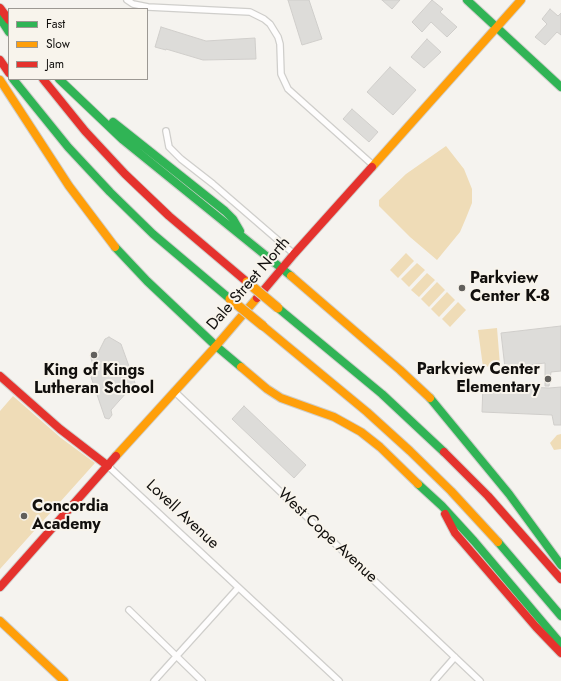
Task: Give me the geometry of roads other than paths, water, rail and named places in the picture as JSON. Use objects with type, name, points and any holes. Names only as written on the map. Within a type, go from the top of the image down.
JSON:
[{"type":"main road","points":[[467,0],[497,26],[561,87]]},
{"type":"main road","name":"Dale Street North","points":[[0,587],[174,391],[216,346],[283,269],[294,254],[521,0]]},
{"type":"main road","points":[[0,8],[8,19]]},
{"type":"main road","points":[[0,18],[8,30]]},
{"type":"main road","points":[[0,60],[8,72]]},
{"type":"main road","points":[[0,80],[69,186],[117,250],[146,281],[216,346],[274,395],[334,417],[370,438],[442,506],[491,559],[561,644]]},
{"type":"main road","points":[[14,80],[68,147],[110,192],[153,234],[367,412],[410,451],[451,491],[493,536],[561,616]]},
{"type":"main road","points":[[44,80],[85,131],[125,174],[169,216],[382,394],[426,434],[488,496],[561,579]]},
{"type":"main road","points":[[60,80],[80,98],[146,147],[225,211],[233,219],[244,238],[283,269],[400,370],[433,401],[509,494],[561,565]]},
{"type":"main road","name":"Lovell Avenue","points":[[0,376],[60,429],[108,466]]},
{"type":"main road","points":[[442,506],[455,533],[531,621],[561,653]]},
{"type":"main road","points":[[0,621],[64,681]]},
{"type":"street","points":[[127,0],[137,5],[148,7],[250,12],[264,19],[270,24],[278,37],[280,44],[281,74],[288,89],[374,166]]},
{"type":"street","points":[[166,131],[169,147],[181,159],[213,184],[294,254]]},
{"type":"street","name":"West Cope Avenue","points":[[174,391],[480,681]]},
{"type":"street","name":"Lovell Avenue","points":[[108,466],[339,681]]},
{"type":"street","points":[[154,681],[238,588]]},
{"type":"street","points":[[129,610],[202,681]]},
{"type":"street","points":[[434,681],[455,658]]},
{"type":"place","name":"Parkview Center K-8","points":[[462,288]]},
{"type":"place","name":"King of Kings Lutheran School","points":[[94,355]]},
{"type":"place","name":"Parkview Center Elementary","points":[[548,379]]},
{"type":"place","name":"Concordia Academy","points":[[24,516]]}]
